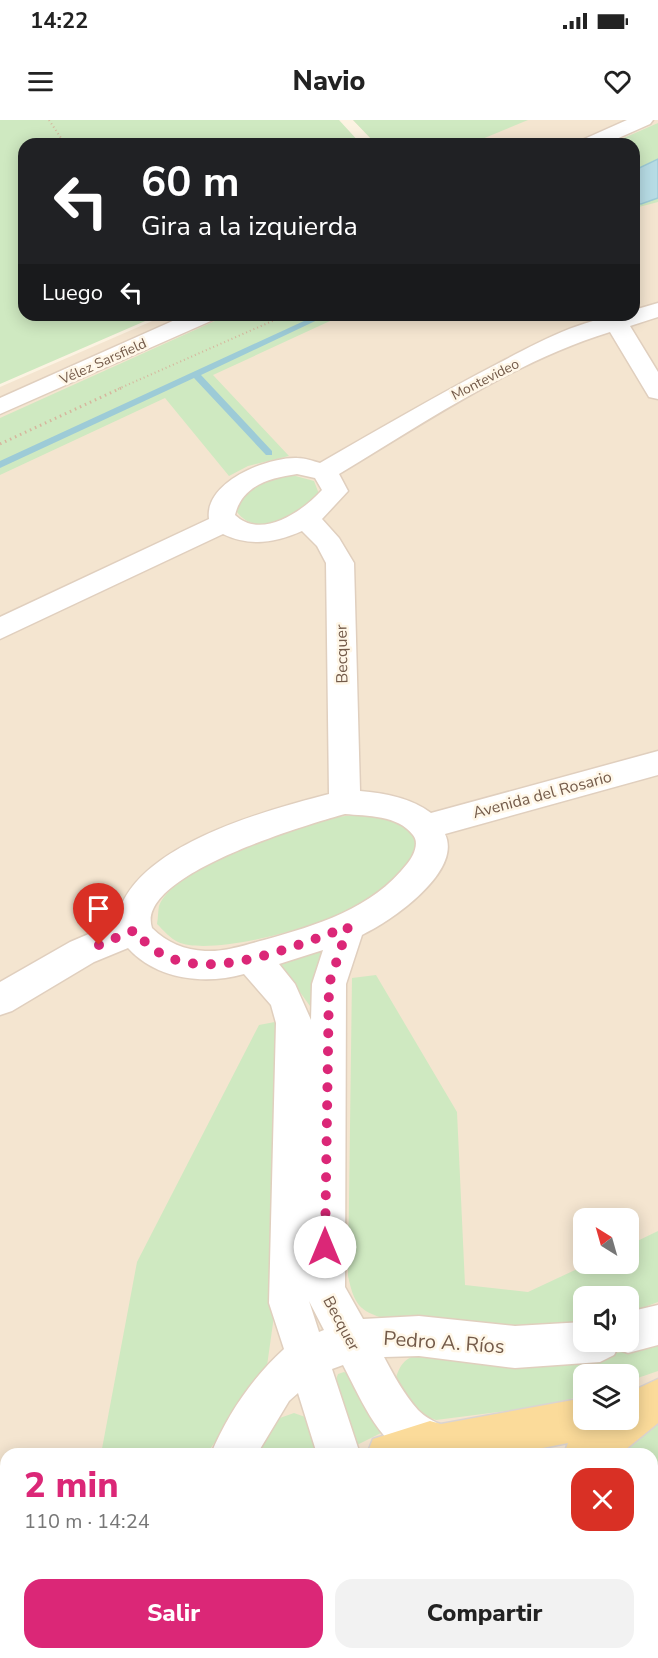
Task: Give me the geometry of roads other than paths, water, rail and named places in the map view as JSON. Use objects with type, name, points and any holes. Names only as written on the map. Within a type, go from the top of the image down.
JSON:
[{"type":"main road","points":[[592,1448],[643,1407]]},
{"type":"main road","points":[[445,1447],[573,1421]]},
{"type":"street","points":[[602,138],[643,120]]},
{"type":"street","name":"Montevideo","points":[[640,315],[658,310]]},
{"type":"street","name":"Vélez Sarsfield","points":[[0,407],[192,321]]},
{"type":"street","name":"Montevideo","points":[[324,472],[441,402],[561,340],[620,321]]},
{"type":"street","points":[[616,322],[658,392]]},
{"type":"street","points":[[297,466],[324,472],[333,483],[335,492],[322,508],[306,520],[280,531],[261,533],[240,531],[221,517],[227,496],[237,486],[256,475],[297,466]]},
{"type":"street","name":"Becquer","points":[[306,520],[328,540],[340,563],[345,802]]},
{"type":"street","points":[[0,629],[225,522]]},
{"type":"street","name":"Avenida del Rosario","points":[[427,827],[658,763]]},
{"type":"street","points":[[345,802],[386,805],[412,815],[427,827],[432,848],[421,874],[399,896],[348,927],[250,958],[208,966],[180,963],[159,955],[144,944],[135,930],[135,914],[145,894],[170,872],[200,854],[300,813],[345,802]]},
{"type":"street","name":"Becquer","points":[[348,927],[329,984],[325,1291],[386,1403],[405,1427],[445,1447]]},
{"type":"street","points":[[0,1000],[82,952],[135,930]]},
{"type":"street","points":[[250,958],[276,983],[289,1002],[294,1023],[289,1303],[337,1448]]},
{"type":"street","points":[[639,1330],[658,1325]]},
{"type":"street","name":"Pedro A. Ríos","points":[[236,1448],[274,1386],[306,1357],[351,1341],[378,1337],[419,1336],[515,1347],[573,1343]]},
{"type":"water","points":[[658,159],[658,198],[641,204],[640,204],[640,168]]},
{"type":"waterway","points":[[195,375],[311,321]]},
{"type":"waterway","points":[[0,465],[195,375]]},
{"type":"waterway","points":[[195,375],[269,453]]}]
